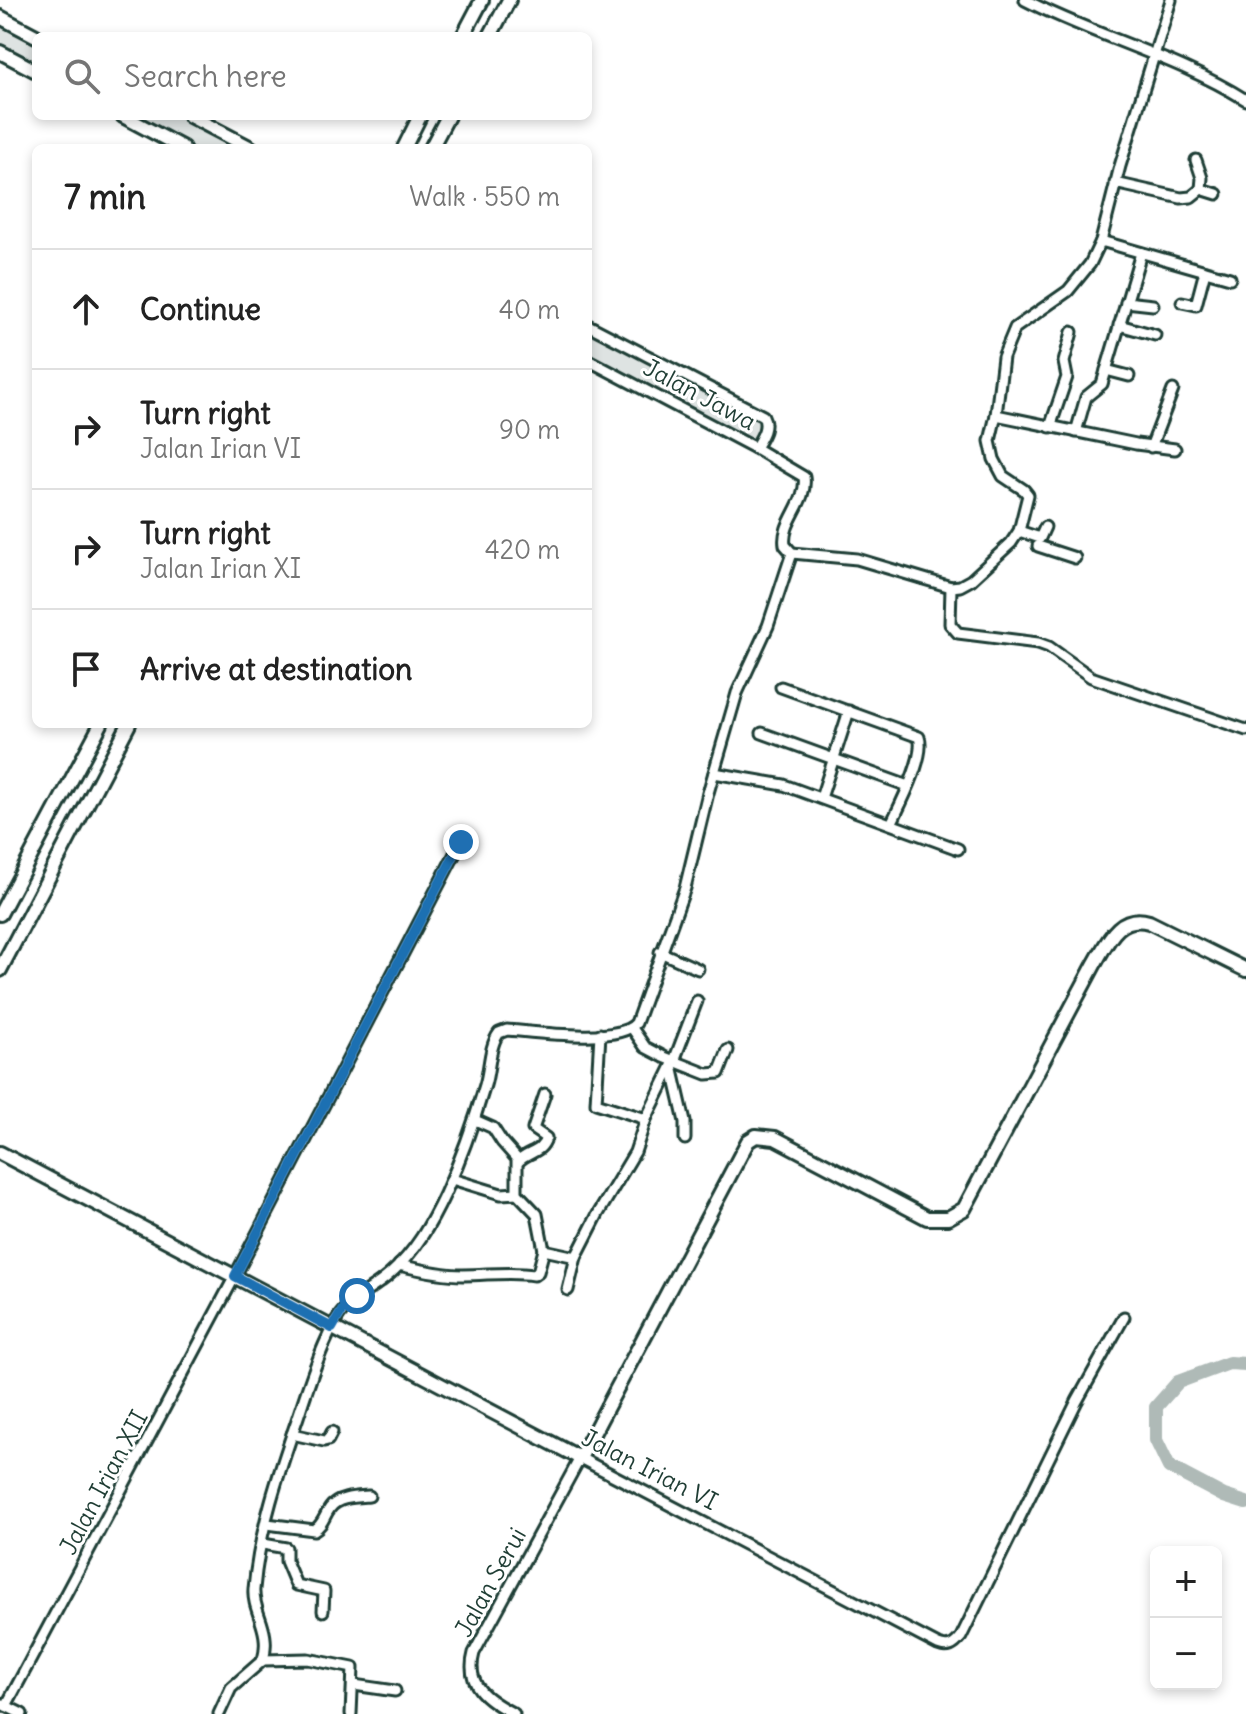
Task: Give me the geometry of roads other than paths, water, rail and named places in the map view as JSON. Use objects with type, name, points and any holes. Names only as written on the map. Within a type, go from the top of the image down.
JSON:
[{"type":"street","points":[[465,32],[482,0]]},
{"type":"street","points":[[492,32],[509,0]]},
{"type":"street","points":[[1025,0],[1085,29],[1157,54],[1246,100]]},
{"type":"street","points":[[755,448],[804,477],[803,493],[784,536],[785,545],[792,553],[857,559],[951,587],[971,580],[1002,553],[1019,531],[1028,495],[1003,476],[994,459],[990,441],[1003,357],[1010,336],[1023,320],[1051,305],[1082,276],[1101,241],[1115,183],[1157,54],[1171,0]]},
{"type":"street","points":[[0,17],[32,34]]},
{"type":"street","points":[[0,52],[32,69]]},
{"type":"street","points":[[130,120],[176,144]]},
{"type":"street","points":[[198,120],[243,144]]},
{"type":"street","points":[[406,144],[418,120]]},
{"type":"street","points":[[433,144],[446,120]]},
{"type":"street","points":[[1115,183],[1181,198],[1191,197],[1201,189],[1202,178],[1196,160]]},
{"type":"street","points":[[1201,189],[1217,194]]},
{"type":"street","points":[[1101,241],[1230,278]]},
{"type":"street","points":[[1076,432],[1086,397],[1102,384],[1141,253]]},
{"type":"street","points":[[1182,302],[1196,305],[1205,271]]},
{"type":"street","points":[[1126,302],[1153,305]]},
{"type":"street","points":[[1119,325],[1155,335]]},
{"type":"street","name":"Jalan Jawa","points":[[592,327],[763,416],[765,428],[755,448],[592,362]]},
{"type":"street","points":[[1050,427],[1067,377],[1064,362],[1072,332]]},
{"type":"street","points":[[1106,370],[1129,376]]},
{"type":"street","points":[[1151,447],[1173,390]]},
{"type":"street","points":[[996,415],[1151,447],[1175,449]]},
{"type":"street","points":[[1039,545],[1045,527]]},
{"type":"street","points":[[1019,531],[1039,545],[1075,558]]},
{"type":"street","points":[[263,1660],[266,1639],[254,1593],[267,1524],[292,1434],[332,1328],[346,1305],[399,1265],[428,1229],[475,1120],[490,1068],[493,1045],[499,1033],[507,1030],[600,1034],[632,1028],[641,1016],[660,952],[685,888],[737,693],[768,626],[792,553]]},
{"type":"street","points":[[951,587],[950,624],[958,633],[1038,643],[1049,647],[1091,677],[1246,730]]},
{"type":"street","points":[[781,687],[919,737],[921,744],[908,786],[891,824]]},
{"type":"street","points":[[821,798],[849,711]]},
{"type":"street","points":[[0,914],[99,728]]},
{"type":"street","points":[[0,970],[127,728]]},
{"type":"street","points":[[762,733],[908,786]]},
{"type":"street","points":[[714,773],[784,785],[958,849]]},
{"type":"street","name":"Jalan Irian XII","points":[[3,1704],[235,1276],[461,842]]},
{"type":"street","points":[[580,1458],[748,1141],[756,1136],[775,1138],[927,1218],[948,1218],[964,1209],[1114,931],[1134,920],[1149,922],[1246,970]]},
{"type":"street","points":[[660,952],[698,969]]},
{"type":"street","points":[[568,1290],[576,1257],[628,1166],[697,1001]]},
{"type":"street","points":[[632,1028],[645,1047],[672,1064],[716,1075],[728,1050]]},
{"type":"street","points":[[600,1034],[596,1103],[646,1119]]},
{"type":"street","points":[[672,1064],[685,1122],[685,1139]]},
{"type":"street","points":[[518,1162],[525,1154],[539,1151],[544,1146],[546,1138],[533,1129],[545,1094]]},
{"type":"street","points":[[399,1265],[459,1275],[512,1272],[534,1275],[538,1272],[544,1250],[537,1214],[517,1193],[518,1162],[493,1128],[475,1120]]},
{"type":"street","name":"Jalan Irian VI","points":[[0,1153],[938,1645],[948,1647],[961,1637],[1077,1401],[1124,1317]]},
{"type":"street","points":[[452,1179],[501,1194],[517,1193]]},
{"type":"street","points":[[544,1250],[576,1257]]},
{"type":"street","points":[[292,1434],[324,1441],[332,1432]]},
{"type":"street","name":"Jalan Serui","points":[[514,1714],[484,1697],[473,1679],[471,1662],[580,1458]]},
{"type":"street","points":[[267,1524],[317,1529],[333,1504],[369,1496]]},
{"type":"street","points":[[263,1544],[286,1548],[286,1561],[296,1585],[324,1591],[323,1611]]},
{"type":"street","points":[[219,1714],[231,1688],[263,1660],[308,1659],[352,1667],[355,1671],[351,1714]]},
{"type":"street","points":[[354,1685],[395,1691]]},
{"type":"street","points":[[3,1704],[22,1714]]},
{"type":"waterway","points":[[1246,1364],[1229,1363],[1178,1382],[1156,1407],[1156,1440],[1169,1467],[1224,1496],[1246,1503]]}]
